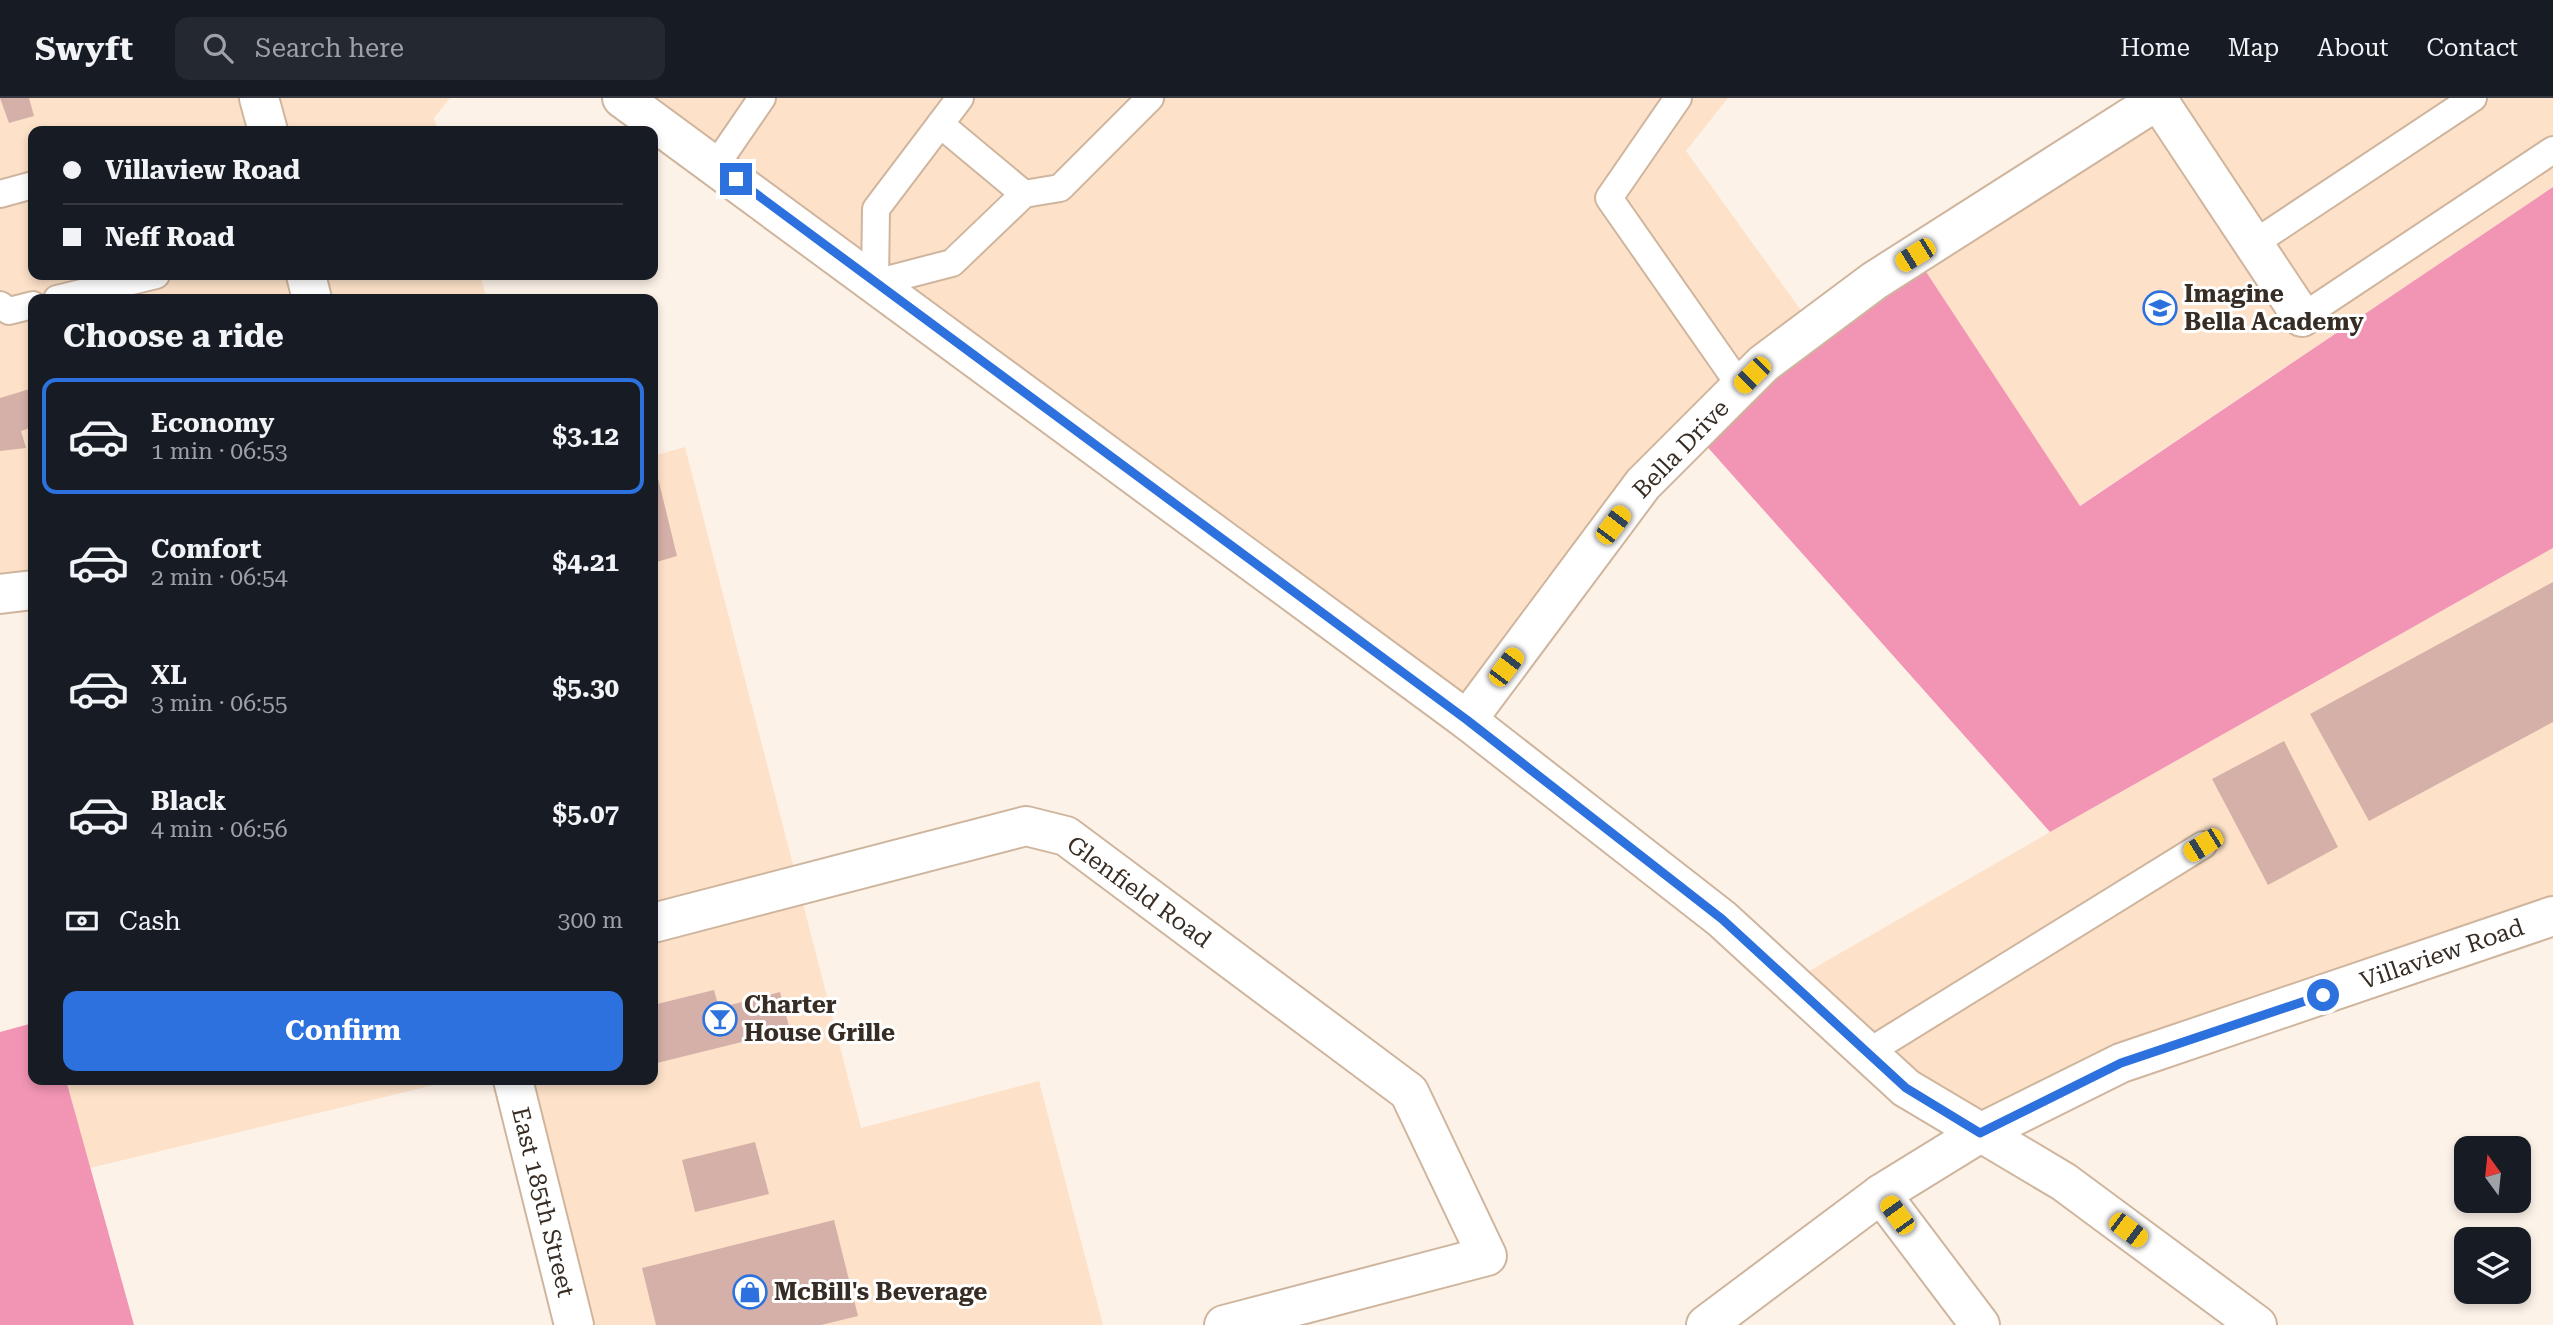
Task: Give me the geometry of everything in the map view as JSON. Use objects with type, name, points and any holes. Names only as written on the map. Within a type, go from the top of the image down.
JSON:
[{"type":"street","points":[[622,98],[1467,720],[1722,919],[1906,1088],[2064,1182],[2257,1325]]},
{"type":"street","points":[[2160,99],[2302,317]]},
{"type":"street","name":"Bella Drive","points":[[1467,720],[1643,484],[1763,364],[1874,281],[2160,99]]},
{"type":"street","points":[[0,594],[28,591]]},
{"type":"street","name":"Glenfield Road","points":[[658,922],[1026,826],[1066,836],[1409,1091],[1488,1256],[1224,1325]]},
{"type":"street","name":"Villaview Road","points":[[1706,1325],[1881,1194],[1980,1133],[2121,1063],[2553,916]]},
{"type":"street","name":"East 185th Street","points":[[514,1085],[574,1325]]},
{"type":"street","points":[[1881,1194],[1980,1325]]},
{"type":"lane","points":[[716,165],[762,98]]},
{"type":"lane","points":[[960,98],[876,209],[875,283],[952,263],[1024,194],[1059,188],[1150,98]]},
{"type":"lane","points":[[1678,98],[1609,198],[1741,387]]},
{"type":"lane","points":[[2253,244],[2473,98]]},
{"type":"lane","points":[[940,124],[1024,194]]},
{"type":"lane","points":[[2302,317],[2553,150]]},
{"type":"lane","points":[[0,194],[28,186]]},
{"type":"lane","points":[[78,294],[135,280]]},
{"type":"lane","points":[[0,306],[9,311],[28,306]]},
{"type":"lane","points":[[1867,1053],[2203,845]]},
{"type":"shaded area","points":[[0,98],[450,98],[434,118],[436,126],[28,126],[28,280],[481,280],[486,294],[28,294],[28,591],[0,594]]},
{"type":"shaded area","points":[[622,98],[1728,98],[1686,151],[1813,327],[1763,364],[1467,720]]},
{"type":"shaded area","name":"Imagine Bella Academy","points":[[2159,98],[2553,98],[2553,187],[2079,506],[1915,255]]},
{"type":"shaded area","points":[[2553,187],[2553,548],[2050,832],[1695,433],[1915,255],[2080,506]]},
{"type":"shaded area","points":[[685,447],[861,1128],[1039,1081],[1103,1325],[574,1325],[514,1085],[658,1085],[658,455]]},
{"type":"shaded area","points":[[2553,548],[2553,916],[1980,1133],[1790,982],[2050,832]]},
{"type":"shaded area","points":[[28,1024],[28,1085],[67,1085],[134,1325],[0,1325],[0,1032]]},
{"type":"shaded area","points":[[67,1085],[434,1085],[90,1168]]},
{"type":"building","points":[[0,98],[29,98],[34,116],[9,123]]},
{"type":"building","points":[[28,390],[28,429],[21,431],[26,448],[0,451],[0,398]]},
{"type":"building","points":[[658,478],[677,556],[658,562]]},
{"type":"building","points":[[2553,582],[2553,722],[2369,821],[2310,714]]},
{"type":"building","points":[[2284,741],[2338,847],[2268,885],[2212,779]]},
{"type":"building","name":"Charter House Grille","points":[[714,990],[719,1008],[780,992],[790,1030],[658,1063],[658,1004]]},
{"type":"building","points":[[755,1142],[769,1194],[695,1212],[682,1160]]},
{"type":"building","name":"McBill's Beverage","points":[[834,1220],[858,1316],[821,1325],[656,1325],[642,1268]]},
{"type":"place","name":"Imagine Bella Academy","points":[[2160,308]]},
{"type":"place","name":"Charter House Grille","points":[[720,1019]]},
{"type":"place","name":"McBill's Beverage","points":[[750,1292]]},
{"type":"route","points":[[736,179],[1467,720],[1722,919],[1906,1088],[1980,1133],[2121,1063],[2323,995]]}]
